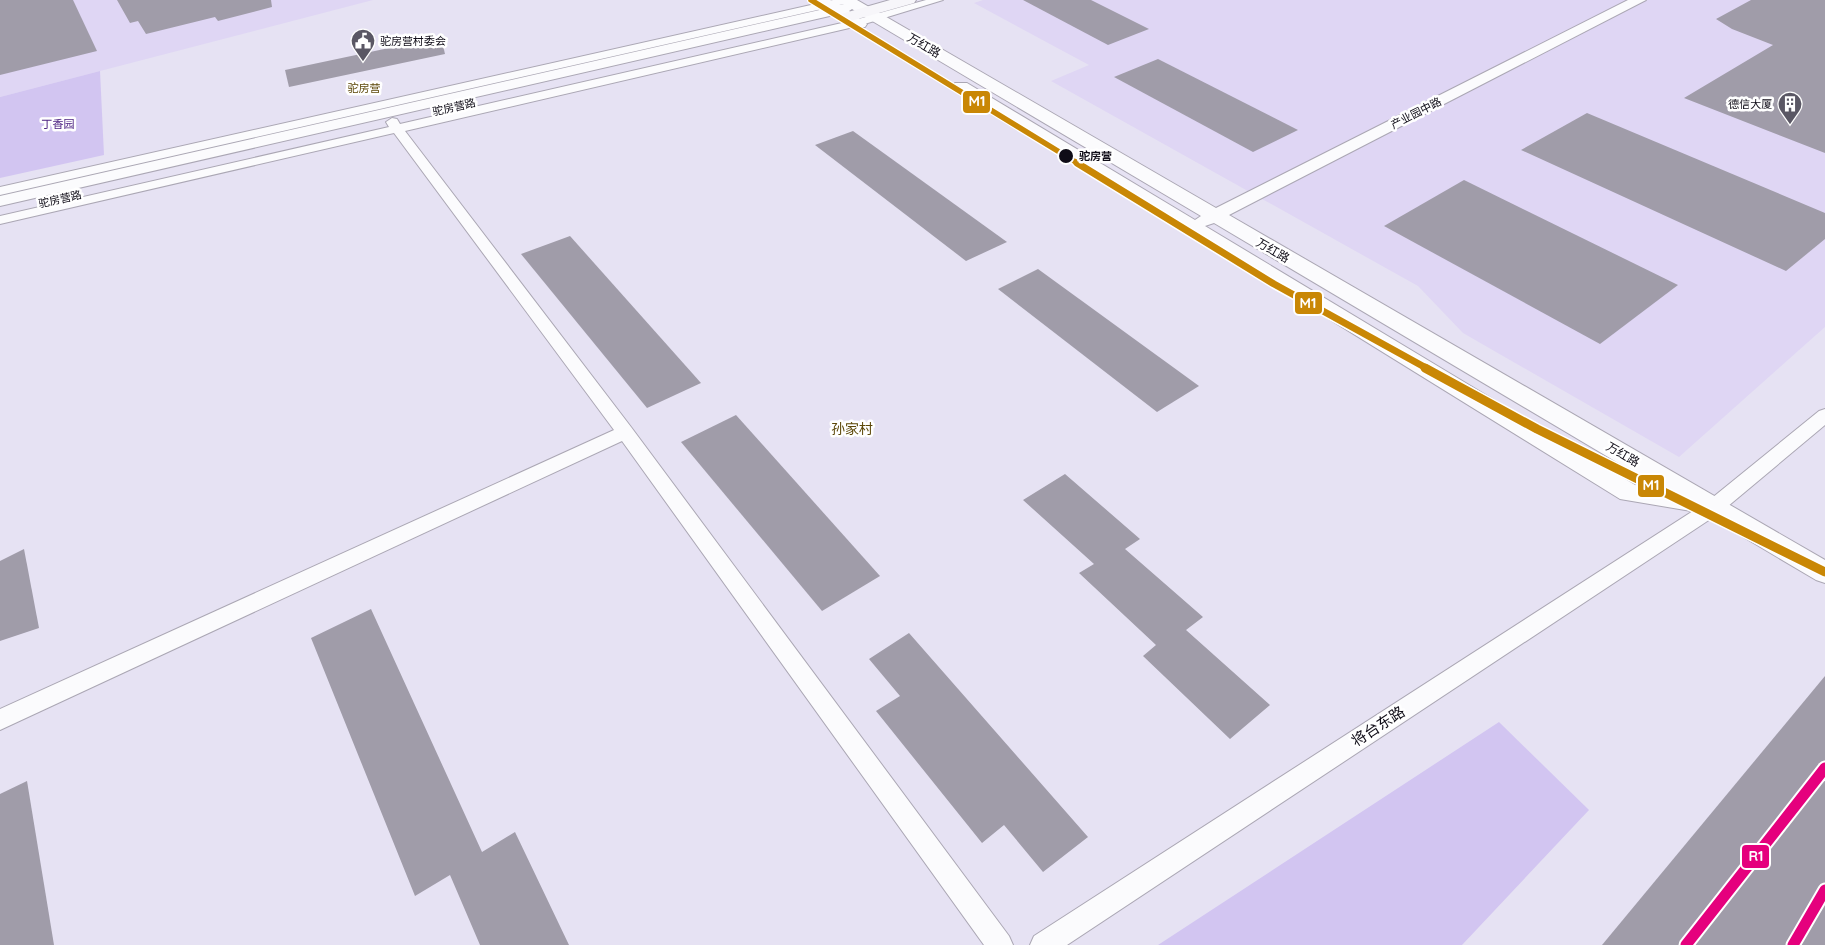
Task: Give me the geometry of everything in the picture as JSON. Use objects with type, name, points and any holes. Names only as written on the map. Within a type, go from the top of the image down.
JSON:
[{"type":"main road","name":"驼房营路","points":[[851,8],[908,0]]},
{"type":"street","points":[[0,191],[851,8],[938,0]]},
{"type":"street","name":"产业园中路","points":[[1193,226],[1639,0]]},
{"type":"street","name":"驼房营路","points":[[0,213],[395,125],[851,8]]},
{"type":"street","name":"驼房营路","points":[[0,201],[851,8]]},
{"type":"street","name":"万红路","points":[[851,8],[1215,215],[1714,507]]},
{"type":"street","name":"万红路","points":[[851,8],[1193,226],[1629,493],[1714,507]]},
{"type":"street","points":[[0,220],[395,125],[625,432],[1000,945]]},
{"type":"street","name":"将台东路","points":[[1043,945],[1714,507],[1825,415]]},
{"type":"street","points":[[0,720],[625,432]]},
{"type":"street","points":[[1714,507],[1825,573]]},
{"type":"shaded area","points":[[0,0],[373,0],[0,97]]},
{"type":"shaded area","points":[[983,0],[1825,0],[1825,327],[1679,457],[1463,333],[1418,286],[1051,81],[1089,65],[974,3]]},
{"type":"green space","name":"丁香园","points":[[100,71],[104,155],[0,178],[0,97]]},
{"type":"green space","points":[[1499,722],[1589,810],[1462,945],[1158,945]]},
{"type":"building","points":[[0,0],[73,0],[97,51],[0,75]]},
{"type":"building","points":[[117,0],[271,0],[272,7],[218,21],[215,17],[146,34],[138,21],[130,23]]},
{"type":"building","points":[[1023,0],[1091,0],[1149,29],[1108,45]]},
{"type":"building","points":[[1751,0],[1825,0],[1825,153],[1684,98],[1773,45],[1732,29],[1716,19]]},
{"type":"building","name":"驼房营村委会","points":[[441,37],[445,54],[289,87],[285,70]]},
{"type":"building","points":[[1158,59],[1298,130],[1253,152],[1114,77]]},
{"type":"building","points":[[1587,113],[1825,213],[1825,239],[1786,271],[1521,150]]},
{"type":"building","points":[[853,131],[1007,242],[966,261],[815,145]]},
{"type":"building","points":[[1464,180],[1678,285],[1600,344],[1384,226]]},
{"type":"building","points":[[570,236],[701,383],[647,408],[521,254]]},
{"type":"building","points":[[1038,269],[1199,386],[1157,412],[998,289]]},
{"type":"building","points":[[736,415],[880,576],[822,611],[681,442]]},
{"type":"building","points":[[1065,474],[1140,539],[1125,549],[1203,617],[1186,630],[1270,705],[1230,739],[1143,656],[1156,645],[1079,573],[1094,564],[1023,500]]},
{"type":"building","points":[[24,549],[39,628],[0,641],[0,561]]},
{"type":"building","points":[[371,609],[482,852],[515,832],[569,945],[480,945],[450,875],[415,896],[311,638]]},
{"type":"building","points":[[909,633],[1088,837],[1043,872],[1004,825],[982,843],[876,711],[900,696],[869,659]]},
{"type":"building","points":[[1825,676],[1825,945],[1602,945]]},
{"type":"building","points":[[27,781],[54,945],[0,945],[0,794]]},
{"type":"transit line","name":"M1","points":[[811,0],[1274,284],[1537,429],[1825,572]]},
{"type":"transit line","name":"R1","points":[[1686,945],[1825,768]]},
{"type":"transit line","name":"R1","points":[[1793,945],[1825,890]]},
{"type":"place","name":"驼房营村委会","points":[[363,62]]},
{"type":"place","name":"德信大厦","points":[[1790,125]]},
{"type":"place","name":"驼房营","points":[[1066,156]]},
{"type":"district","name":"驼房营","points":[[364,88]]},
{"type":"district","name":"孙家村","points":[[852,429]]}]
